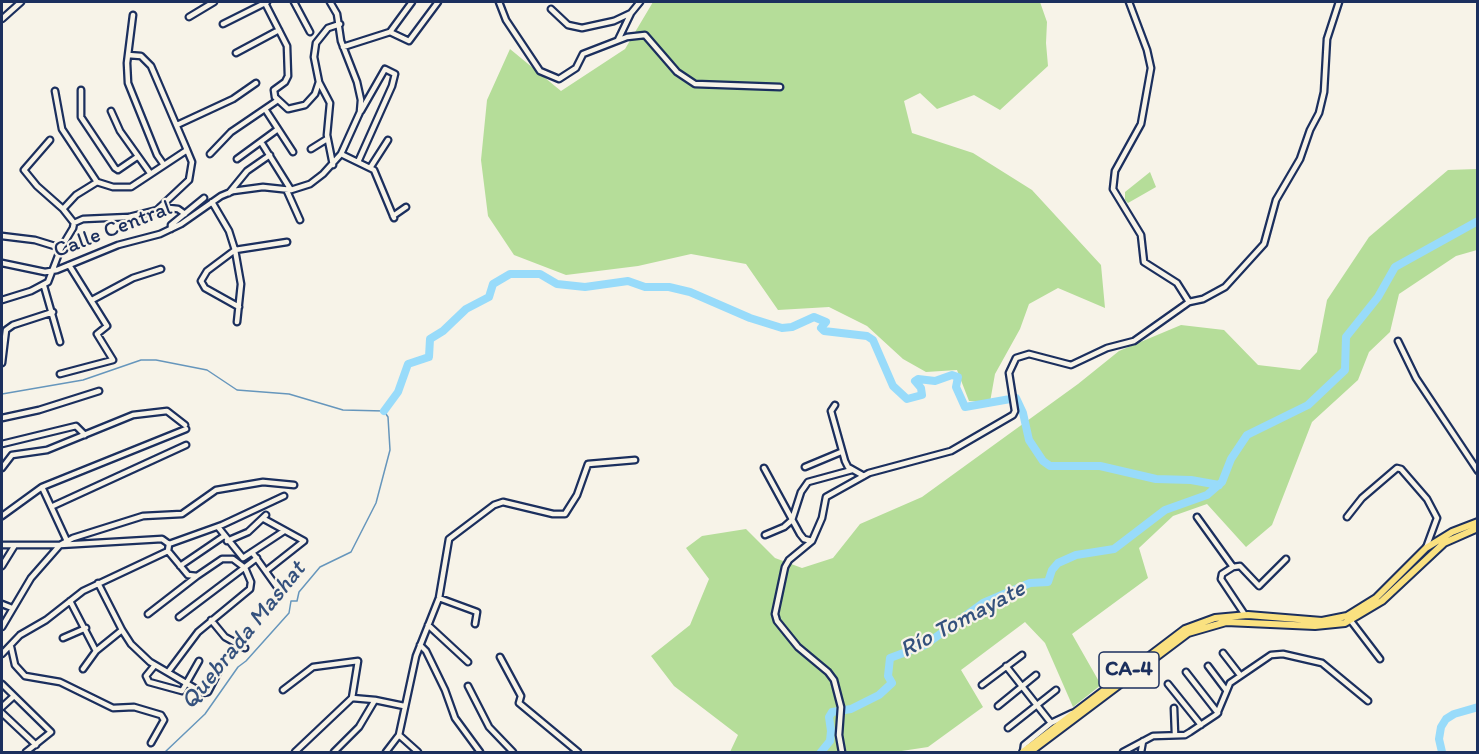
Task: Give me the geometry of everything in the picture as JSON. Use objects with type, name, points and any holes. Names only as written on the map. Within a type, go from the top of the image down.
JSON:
[{"type":"main road","name":"CA-4","points":[[1295,621],[1322,621],[1354,613],[1376,598],[1426,548],[1452,532],[1478,522]]},
{"type":"main road","name":"CA-4","points":[[1023,752],[1185,629],[1215,618],[1247,617],[1325,626],[1351,621],[1382,601],[1437,549],[1460,534],[1478,528]]},
{"type":"main road","name":"CA-4","points":[[1030,753],[1182,636],[1206,626],[1247,617]]},
{"type":"street","points":[[2,19],[21,2]]},
{"type":"street","points":[[189,17],[214,2]]},
{"type":"street","points":[[223,24],[266,2],[287,46],[288,76],[285,82],[274,90],[278,100],[288,109],[295,109],[311,98],[319,82]]},
{"type":"street","points":[[294,2],[310,32]]},
{"type":"street","points":[[330,2],[340,24],[343,47],[360,92],[360,112]]},
{"type":"street","points":[[343,47],[390,32],[412,2]]},
{"type":"street","points":[[390,32],[409,41],[438,2]]},
{"type":"street","points":[[499,2],[518,40],[540,70],[549,76],[559,79],[576,68],[582,55],[618,40],[645,35],[677,72],[695,84],[780,87]]},
{"type":"street","points":[[618,40],[631,13],[640,2]]},
{"type":"street","points":[[1129,2],[1151,66],[1141,124],[1115,171],[1113,189],[1141,235],[1144,261],[1177,283],[1189,302]]},
{"type":"street","points":[[842,753],[839,735],[841,707],[837,687],[830,674],[798,647],[775,614],[787,561],[812,541],[818,529],[826,497],[864,476],[951,451],[1013,415],[1015,411],[1008,373],[1016,358],[1029,354],[1071,365],[1107,348],[1134,341],[1189,302],[1203,299],[1225,287],[1264,244],[1276,200],[1300,159],[1310,130],[1322,108],[1324,53],[1339,2]]},
{"type":"street","points":[[551,9],[568,25],[582,27],[614,21],[631,13]]},
{"type":"street","points":[[133,15],[128,55],[128,83],[157,155],[164,165]]},
{"type":"street","points":[[333,165],[327,139],[330,103],[319,82],[314,57],[316,43],[328,28],[340,24]]},
{"type":"street","points":[[236,52],[279,30]]},
{"type":"street","points":[[2,300],[44,286],[51,277],[51,271],[74,224],[83,219],[148,213],[160,207],[185,187],[192,175],[192,162],[151,66],[141,56],[128,55]]},
{"type":"street","points":[[289,191],[310,184],[333,165],[385,69],[395,75],[392,86],[358,162]]},
{"type":"street","points":[[177,125],[234,99],[256,83]]},
{"type":"street","points":[[81,90],[81,117],[115,168],[118,170],[137,157]]},
{"type":"street","points":[[55,91],[62,129],[97,182],[113,187],[131,187],[187,150]]},
{"type":"street","points":[[210,154],[231,132],[278,100]]},
{"type":"street","points":[[265,109],[293,152]]},
{"type":"street","points":[[111,111],[120,131],[150,173]]},
{"type":"street","points":[[237,159],[278,129]]},
{"type":"street","points":[[311,149],[327,139]]},
{"type":"street","points":[[50,140],[24,170],[37,186],[63,209],[74,224]]},
{"type":"street","points":[[370,168],[388,140]]},
{"type":"street","points":[[261,142],[289,191],[300,220]]},
{"type":"street","points":[[341,154],[376,173],[394,217],[406,207]]},
{"type":"street","points":[[229,193],[247,171],[270,155]]},
{"type":"street","points":[[63,209],[76,195],[97,182]]},
{"type":"street","name":"Calle Central","points":[[2,263],[51,271],[118,245],[151,237],[171,229],[229,193],[263,187],[289,191]]},
{"type":"street","points":[[171,229],[171,225],[204,198]]},
{"type":"street","points":[[212,202],[229,231],[235,250],[241,284],[237,322]]},
{"type":"street","points":[[160,207],[178,209],[185,214]]},
{"type":"street","points":[[2,236],[35,240],[61,248]]},
{"type":"street","points":[[239,307],[221,300],[201,281],[211,266],[235,250],[287,242]]},
{"type":"street","points":[[60,374],[113,360],[97,334],[107,326],[69,265]]},
{"type":"street","points":[[92,300],[133,278],[161,269]]},
{"type":"street","points":[[44,286],[60,342]]},
{"type":"street","points":[[2,363],[6,330],[9,327],[53,312]]},
{"type":"street","points":[[1398,341],[1416,378],[1478,471]]},
{"type":"street","points":[[2,418],[39,410],[99,390]]},
{"type":"street","points":[[835,405],[831,411],[841,452],[852,470],[864,476]]},
{"type":"street","points":[[2,468],[12,455],[48,450],[116,424],[123,419],[154,411],[167,411],[186,427],[42,487],[2,516]]},
{"type":"street","points":[[2,444],[76,426],[85,435]]},
{"type":"street","points":[[53,506],[186,445]]},
{"type":"street","points":[[805,467],[841,452]]},
{"type":"street","points":[[386,753],[399,735],[420,645],[439,598],[449,539],[494,505],[503,502],[563,515],[572,504],[588,464],[635,460]]},
{"type":"street","points":[[764,468],[800,534],[812,541]]},
{"type":"street","points":[[1347,517],[1362,498],[1397,468],[1427,498],[1437,518],[1426,548]]},
{"type":"street","points":[[765,535],[784,527],[792,520],[801,492],[808,482],[852,470]]},
{"type":"street","points":[[2,627],[31,578],[60,545],[81,534],[131,522],[144,516],[182,514],[216,490],[263,482],[294,485]]},
{"type":"street","points":[[42,487],[53,506],[58,526],[67,541]]},
{"type":"street","points":[[2,545],[60,545],[162,539],[168,542],[218,526],[284,496]]},
{"type":"street","points":[[180,566],[226,539],[248,532],[265,517],[284,531],[304,541],[266,571]]},
{"type":"street","points":[[1197,517],[1233,567]]},
{"type":"street","points":[[218,526],[243,558],[284,531]]},
{"type":"street","points":[[168,542],[168,551],[180,566],[188,575],[197,576]]},
{"type":"street","points":[[2,566],[15,545]]},
{"type":"street","points":[[2,654],[20,635],[46,620],[98,583],[168,551]]},
{"type":"street","points":[[252,552],[277,586]]},
{"type":"street","points":[[179,617],[258,558]]},
{"type":"street","points":[[148,614],[222,559],[238,561],[250,575],[250,589],[211,620],[191,640],[168,672]]},
{"type":"street","points":[[1247,617],[1221,579],[1222,574],[1233,567],[1240,566],[1259,586],[1286,559]]},
{"type":"street","points":[[98,583],[131,644],[155,665],[206,693],[220,669]]},
{"type":"street","points":[[439,598],[477,612],[475,624]]},
{"type":"street","points":[[70,601],[96,651]]},
{"type":"street","points":[[2,604],[12,608]]},
{"type":"street","points":[[211,620],[225,637],[245,648]]},
{"type":"street","points":[[1351,621],[1380,659]]},
{"type":"street","points":[[428,625],[468,662]]},
{"type":"street","points":[[63,638],[86,628]]},
{"type":"street","points":[[83,669],[96,651],[123,630]]},
{"type":"street","points":[[420,645],[426,651],[445,690],[455,718],[480,753]]},
{"type":"street","points":[[11,647],[15,665],[25,676],[60,682],[113,708],[134,707],[161,715],[164,720],[151,743]]},
{"type":"street","points":[[1223,653],[1240,675]]},
{"type":"street","points":[[1123,753],[1153,736],[1185,735],[1201,725],[1218,712],[1230,683],[1271,655],[1283,654],[1329,667],[1368,701]]},
{"type":"street","points":[[982,685],[1022,655]]},
{"type":"street","points":[[500,657],[521,696],[519,703],[578,753]]},
{"type":"street","points":[[155,665],[146,676],[149,682],[182,691],[188,685],[199,661]]},
{"type":"street","points":[[283,690],[313,667],[355,661],[359,666],[354,680],[352,698],[295,753]]},
{"type":"street","points":[[1006,666],[1051,723]]},
{"type":"street","points":[[1208,666],[1226,690]]},
{"type":"street","points":[[1186,672],[1218,712]]},
{"type":"street","points":[[998,706],[1036,675]]},
{"type":"street","points":[[2,684],[49,729],[49,734],[26,753]]},
{"type":"street","points":[[1168,684],[1201,725]]},
{"type":"street","points":[[468,686],[489,728],[513,753]]},
{"type":"street","points":[[1008,728],[1056,690]]},
{"type":"street","points":[[2,707],[14,696]]},
{"type":"street","points":[[352,698],[404,706]]},
{"type":"street","points":[[334,753],[363,722],[375,700]]},
{"type":"street","points":[[1174,708],[1175,734]]},
{"type":"street","points":[[2,713],[36,745]]},
{"type":"street","points":[[1023,752],[1024,745],[1051,723],[1072,713]]},
{"type":"street","points":[[399,735],[418,753]]},
{"type":"street","points":[[1141,753],[1143,741]]},
{"type":"green space","points":[[653,2],[1040,2],[1047,22],[1048,66],[1000,110],[974,95],[937,109],[920,93],[904,101],[912,133],[973,153],[1032,190],[1101,265],[1105,308],[1058,288],[1029,304],[1020,329],[995,374],[990,402],[969,401],[957,370],[926,372],[903,359],[867,326],[829,307],[778,310],[746,264],[691,254],[638,266],[566,275],[514,255],[488,216],[481,160],[487,100],[510,49],[561,91],[625,49]]},
{"type":"green space","points":[[1477,169],[1477,250],[1456,256],[1399,294],[1390,332],[1369,352],[1358,380],[1312,422],[1272,525],[1246,547],[1207,504],[1173,516],[1139,548],[1148,578],[1072,634],[1101,685],[1073,707],[1045,643],[1025,622],[961,670],[983,707],[928,747],[895,752],[730,752],[738,735],[674,686],[651,656],[690,625],[709,579],[686,548],[702,536],[746,529],[775,558],[802,568],[833,558],[860,524],[922,497],[1078,384],[1119,351],[1181,325],[1224,330],[1258,365],[1300,370],[1317,352],[1327,300],[1369,237],[1448,170]]},
{"type":"green space","points":[[1150,172],[1156,187],[1128,203],[1125,200],[1125,192]]},
{"type":"waterway","name":"Río Tomayate","points":[[821,752],[830,741],[829,717],[832,712],[851,709],[879,695],[892,683],[888,676],[890,658],[925,645],[983,603],[1030,583],[1048,582],[1052,570],[1058,563],[1076,555],[1114,549],[1165,510],[1207,495],[1222,482],[1231,459],[1247,435],[1308,405],[1345,370],[1346,337],[1378,297],[1395,267],[1478,221]]},
{"type":"waterway","points":[[384,411],[398,392],[408,364],[429,357],[430,339],[443,331],[466,309],[489,297],[493,284],[510,274],[540,274],[557,284],[585,287],[628,281],[645,287],[669,287],[690,292],[750,318],[782,328],[792,327],[814,317],[826,322],[821,328],[824,331],[867,336],[873,340],[893,386],[907,399],[922,395],[921,388],[915,381],[918,379],[935,381],[952,375],[958,377],[956,387],[965,407],[1016,398],[1023,413],[1029,440],[1043,461],[1050,466],[1100,466],[1156,479],[1191,480],[1219,485]]},
{"type":"waterway","name":"Quebrada Mashat","points":[[2,394],[83,380],[141,360],[156,360],[207,370],[237,390],[289,394],[343,410],[384,411],[388,417],[390,450],[376,503],[351,552],[320,567],[299,592],[297,601],[291,601],[289,613],[238,667],[205,714],[165,752]]},
{"type":"waterway","points":[[1442,752],[1439,739],[1441,727],[1446,719],[1454,714],[1478,707]]}]
